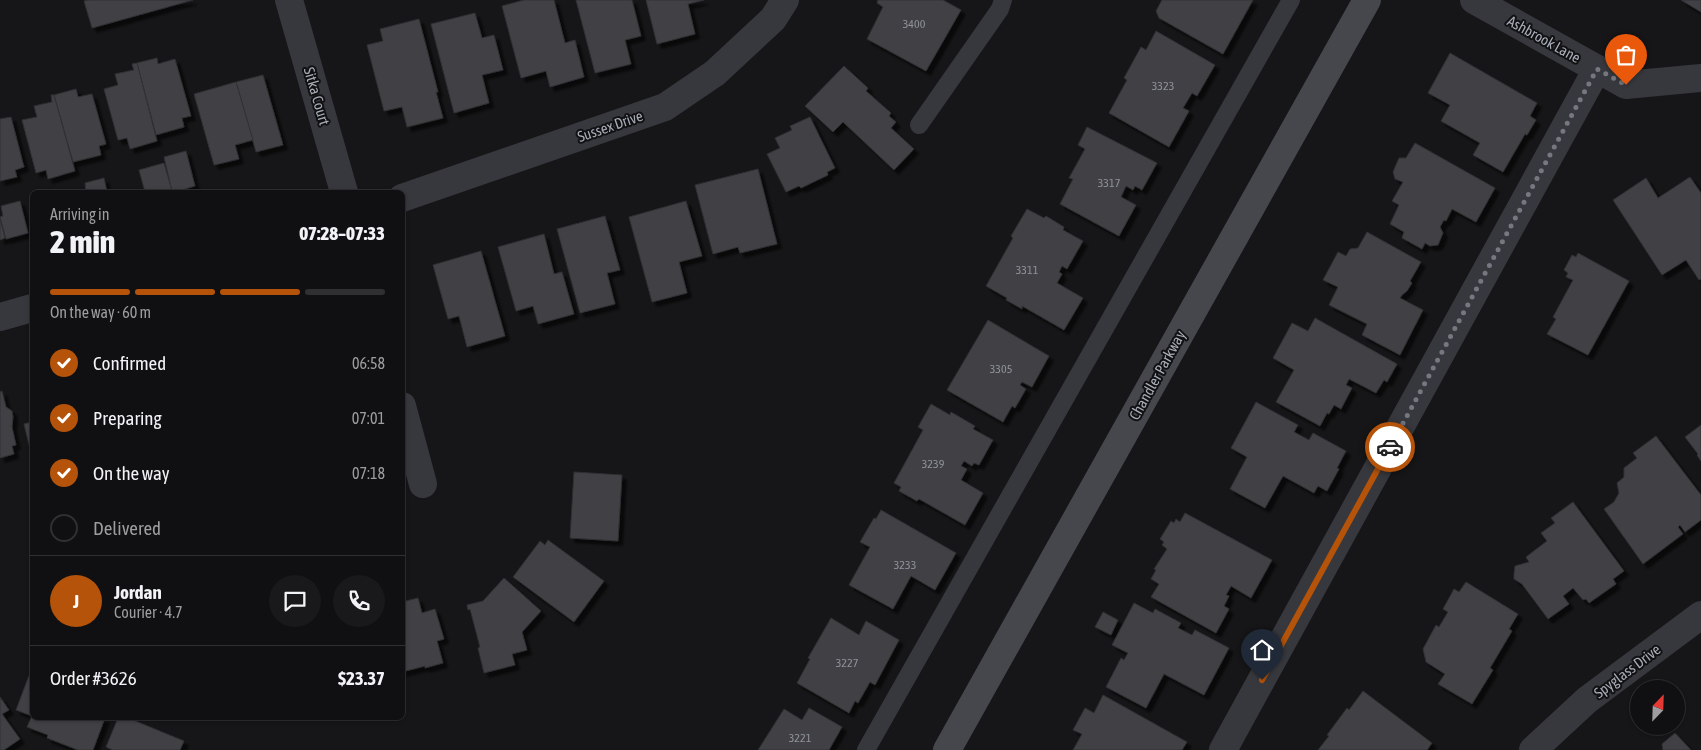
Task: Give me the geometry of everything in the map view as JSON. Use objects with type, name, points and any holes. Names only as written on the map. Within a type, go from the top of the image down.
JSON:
[{"type":"street","name":"Sitka Court","points":[[289,0],[343,190]]},
{"type":"street","name":"Sussex Drive","points":[[405,197],[665,107],[715,73],[773,19],[785,0]]},
{"type":"street","name":"Chandler Parkway","points":[[948,750],[1368,0]]},
{"type":"street","name":"Ashbrook Lane","points":[[1474,0],[1626,85],[1701,78]]},
{"type":"street","points":[[1223,750],[1597,69]]},
{"type":"street","points":[[0,317],[30,309]]},
{"type":"street","points":[[405,417],[424,484]]},
{"type":"street","name":"Spyglass Drive","points":[[1533,750],[1549,733],[1587,700],[1701,615]]},
{"type":"lane","points":[[919,125],[1000,9],[1003,0]]},
{"type":"lane","points":[[866,750],[1290,0]]},
{"type":"building","points":[[193,0],[92,28],[84,1]]},
{"type":"building","points":[[524,0],[554,0],[565,43],[575,40],[584,77],[550,87],[546,71],[521,78],[502,6]]},
{"type":"building","points":[[576,0],[632,0],[641,36],[625,40],[631,64],[595,73]]},
{"type":"building","points":[[646,0],[704,0],[688,4],[695,34],[657,44]]},
{"type":"building","points":[[878,0],[943,0],[961,10],[926,71],[867,39],[883,7],[877,3]]},
{"type":"building","points":[[1162,0],[1253,0],[1223,54],[1159,18],[1156,11]]},
{"type":"building","points":[[1681,0],[1701,0],[1701,12]]},
{"type":"building","points":[[475,13],[482,38],[494,35],[503,70],[482,75],[489,103],[454,113],[431,24]]},
{"type":"building","points":[[419,19],[443,118],[407,127],[402,107],[384,111],[367,45],[383,41],[380,29]]},
{"type":"building","points":[[1156,31],[1215,65],[1197,96],[1192,93],[1183,108],[1189,111],[1169,147],[1109,113],[1127,80],[1124,78],[1141,47],[1146,50]]},
{"type":"building","points":[[1450,53],[1537,103],[1530,116],[1536,120],[1527,135],[1525,134],[1503,172],[1473,155],[1480,143],[1441,121],[1450,105],[1428,93]]},
{"type":"building","points":[[157,58],[158,64],[175,59],[191,116],[182,118],[184,127],[156,135],[137,63]]},
{"type":"building","points":[[137,63],[157,141],[130,149],[127,138],[118,140],[104,89],[118,85],[115,74],[134,70],[132,64]]},
{"type":"building","points":[[844,66],[868,88],[866,91],[891,113],[889,116],[896,122],[891,128],[914,149],[894,170],[843,122],[833,132],[805,106]]},
{"type":"building","points":[[263,75],[283,145],[256,152],[236,82]]},
{"type":"building","points":[[236,82],[253,140],[235,145],[239,159],[214,165],[194,94]]},
{"type":"building","points":[[76,89],[78,97],[92,94],[106,144],[99,146],[101,155],[73,162],[54,95]]},
{"type":"building","points":[[51,95],[54,95],[75,171],[48,179],[46,170],[36,173],[22,120],[37,117],[34,106],[52,102]]},
{"type":"building","points":[[11,117],[24,167],[15,170],[17,177],[0,181],[0,119]]},
{"type":"building","points":[[810,117],[835,168],[827,172],[828,175],[801,188],[799,186],[786,192],[767,154],[780,148],[775,138],[792,130],[790,126]]},
{"type":"building","points":[[1087,127],[1157,163],[1142,190],[1135,186],[1133,190],[1126,186],[1121,197],[1136,205],[1119,236],[1060,204],[1073,179],[1069,178],[1085,149],[1078,145]]},
{"type":"building","points":[[1415,143],[1495,188],[1476,222],[1452,209],[1446,221],[1444,220],[1440,227],[1443,233],[1438,245],[1430,246],[1425,243],[1422,249],[1402,238],[1404,232],[1390,224],[1399,205],[1392,201],[1403,182],[1395,179],[1393,172],[1399,158],[1406,158]]},
{"type":"building","points":[[186,151],[195,186],[182,190],[172,190],[164,157]]},
{"type":"building","points":[[164,163],[172,190],[144,190],[139,170]]},
{"type":"building","points":[[758,169],[777,244],[740,253],[738,247],[713,254],[695,185]]},
{"type":"building","points":[[1690,177],[1701,193],[1701,279],[1699,280],[1686,260],[1662,275],[1613,200],[1646,178],[1658,198]]},
{"type":"building","points":[[104,178],[107,190],[86,190],[85,183]]},
{"type":"building","points":[[20,201],[28,233],[6,239],[0,217],[3,216],[1,206]]},
{"type":"building","points":[[686,201],[702,256],[679,262],[687,293],[652,302],[629,217]]},
{"type":"building","points":[[1027,209],[1044,218],[1046,216],[1064,227],[1063,230],[1083,241],[1067,269],[1062,266],[1059,272],[1062,274],[1057,283],[1083,298],[1064,330],[1022,306],[1022,309],[1006,300],[1007,298],[986,286]]},
{"type":"building","points":[[605,216],[620,270],[607,273],[615,304],[580,313],[557,229]]},
{"type":"building","points":[[0,219],[5,238],[0,240]]},
{"type":"building","points":[[1367,232],[1421,262],[1410,281],[1412,283],[1400,298],[1423,310],[1400,355],[1362,335],[1367,324],[1329,305],[1338,287],[1323,280],[1338,252],[1346,256],[1350,249],[1358,248]]},
{"type":"building","points":[[544,234],[554,274],[562,272],[574,314],[538,324],[533,306],[516,311],[498,247]]},
{"type":"building","points":[[481,251],[505,336],[467,347],[459,316],[448,319],[433,265]]},
{"type":"building","points":[[1578,253],[1629,281],[1588,355],[1547,334],[1556,319],[1553,317],[1573,280],[1566,277],[1568,273],[1564,270],[1572,255],[1576,257]]},
{"type":"building","points":[[1315,318],[1397,364],[1387,382],[1384,380],[1376,393],[1349,379],[1346,385],[1352,388],[1341,409],[1334,405],[1320,426],[1276,402],[1294,370],[1273,358],[1292,323],[1308,331]]},
{"type":"building","points":[[988,320],[1049,356],[1032,387],[1022,382],[1020,385],[1026,389],[1015,408],[1012,406],[1003,422],[947,390]]},
{"type":"building","points":[[2,391],[6,407],[12,411],[12,427],[16,445],[12,446],[14,454],[0,458],[0,392]]},
{"type":"building","points":[[1256,402],[1298,425],[1294,432],[1309,440],[1313,433],[1346,451],[1327,491],[1318,486],[1314,493],[1283,476],[1265,508],[1230,489],[1247,457],[1231,448]]},
{"type":"building","points":[[931,404],[950,415],[951,412],[975,426],[973,429],[993,440],[979,465],[974,463],[972,466],[964,461],[961,466],[967,469],[961,480],[983,493],[965,525],[919,499],[917,501],[899,491],[901,487],[894,483],[923,430],[918,427]]},
{"type":"building","points":[[30,422],[30,449],[24,424]]},
{"type":"building","points":[[1701,425],[1701,461],[1685,437]]},
{"type":"building","points":[[1656,436],[1701,495],[1701,520],[1685,532],[1680,525],[1678,527],[1683,534],[1643,564],[1604,509],[1614,502],[1619,493],[1617,483],[1624,477],[1624,468],[1637,458],[1633,453]]},
{"type":"building","points":[[574,472],[622,475],[618,541],[570,538]]},
{"type":"building","points":[[1573,502],[1624,571],[1613,579],[1616,584],[1589,603],[1586,599],[1583,600],[1573,588],[1563,596],[1569,604],[1548,619],[1522,584],[1514,579],[1515,566],[1529,562],[1526,557],[1547,541],[1541,533],[1555,523],[1551,518]]},
{"type":"building","points":[[881,510],[956,553],[935,590],[911,576],[893,609],[849,585],[870,547],[860,542]]},
{"type":"building","points":[[1185,513],[1272,560],[1251,598],[1231,586],[1226,595],[1229,596],[1224,606],[1229,609],[1216,633],[1151,597],[1159,584],[1151,579],[1156,570],[1154,569],[1167,549],[1162,545],[1164,542],[1160,539],[1171,521],[1174,523],[1176,519],[1180,522]]},
{"type":"building","points":[[548,540],[604,581],[574,622],[513,577],[540,541],[545,545]]},
{"type":"building","points":[[504,578],[541,611],[522,632],[527,650],[512,654],[515,665],[484,673],[478,648],[480,647],[470,609],[468,610],[467,605],[483,601]]},
{"type":"building","points":[[1466,582],[1518,614],[1509,629],[1512,631],[1490,668],[1493,670],[1472,704],[1438,684],[1445,674],[1426,662],[1423,649],[1436,625],[1439,627],[1448,612],[1443,609],[1454,589],[1459,592]]},
{"type":"building","points":[[418,598],[422,613],[435,609],[444,639],[437,641],[443,663],[405,671],[405,601]]},
{"type":"building","points":[[1134,603],[1153,613],[1155,609],[1181,623],[1178,628],[1192,635],[1195,630],[1229,648],[1204,695],[1164,674],[1146,708],[1106,687],[1121,658],[1124,660],[1128,653],[1112,645]]},
{"type":"building","points":[[1103,612],[1118,620],[1111,635],[1095,627]]},
{"type":"building","points":[[831,618],[859,635],[866,621],[899,640],[875,685],[870,682],[858,703],[855,701],[849,713],[797,683],[810,659],[808,658]]},
{"type":"building","points":[[30,673],[30,715],[16,710]]},
{"type":"building","points":[[1363,691],[1432,743],[1427,750],[1318,750],[1347,708],[1349,710]]},
{"type":"building","points":[[1103,695],[1187,742],[1182,750],[1073,750],[1082,734],[1073,730],[1085,708],[1094,713]]},
{"type":"building","points":[[0,697],[9,710],[2,714],[20,739],[4,750],[0,750]]},
{"type":"building","points":[[809,708],[842,727],[829,750],[758,750],[784,709],[802,720]]},
{"type":"building","points":[[30,720],[104,720],[93,750],[78,750],[47,738],[48,735],[27,727]]},
{"type":"building","points":[[117,720],[133,720],[184,741],[180,750],[113,750],[106,747]]},
{"type":"building","points":[[1673,735],[1677,735],[1691,750],[1663,750],[1662,744]]},
{"type":"way so far","points":[[1390,447],[1597,69],[1626,85]]},
{"type":"route","points":[[1262,680],[1390,447]]}]
